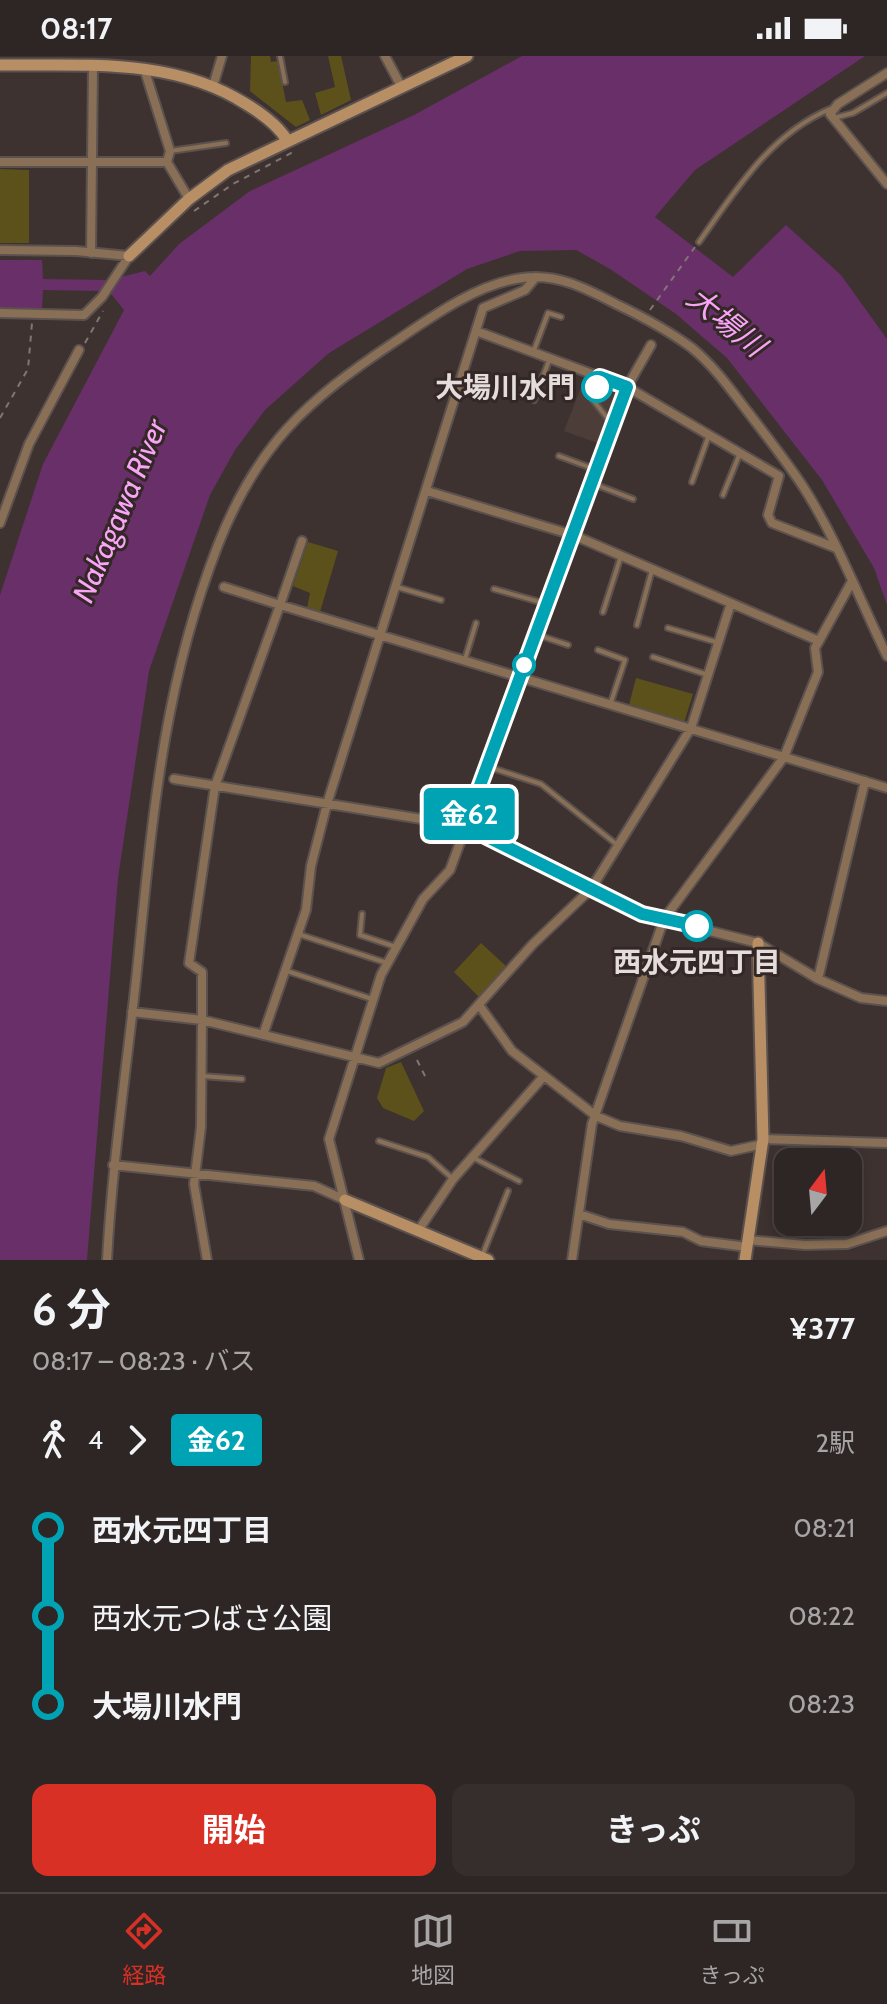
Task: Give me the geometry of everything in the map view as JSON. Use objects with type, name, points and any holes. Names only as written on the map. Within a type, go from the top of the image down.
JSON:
[{"type":"street","points":[[213,86],[222,56]]},
{"type":"street","points":[[385,56],[402,88]]},
{"type":"street","points":[[0,313],[84,315],[104,299],[129,256],[189,199],[228,170],[467,56]]},
{"type":"street","points":[[0,65],[54,61],[144,68],[213,86],[255,110],[287,140]]},
{"type":"street","points":[[91,253],[93,66]]},
{"type":"street","points":[[144,68],[170,151],[167,162],[189,199]]},
{"type":"street","points":[[887,73],[831,114],[887,184]]},
{"type":"street","points":[[0,162],[167,162]]},
{"type":"street","points":[[0,250],[129,256]]},
{"type":"street","points":[[263,1035],[298,934],[327,804],[483,308],[525,290],[536,277]]},
{"type":"street","points":[[107,1260],[113,1165],[156,779],[169,708],[219,543],[253,471],[300,412],[376,354],[477,294],[504,282],[536,277],[556,278],[590,290],[644,318],[702,357],[803,487],[837,549],[887,656]]},
{"type":"street","points":[[476,331],[627,387],[779,476],[768,515],[772,523],[837,549]]},
{"type":"street","points":[[359,1260],[329,1139],[387,963],[423,899],[450,870],[627,387],[651,345]]},
{"type":"street","points":[[0,523],[29,444],[79,350]]},
{"type":"street","points":[[427,491],[573,535],[819,641]]},
{"type":"street","points":[[207,1260],[195,1174],[202,1076],[202,972],[189,963],[215,786],[302,541]]},
{"type":"street","points":[[572,1260],[596,1116],[664,919],[784,757],[818,672],[815,648],[851,583]]},
{"type":"street","points":[[224,587],[887,788]]},
{"type":"street","points":[[132,1012],[202,1020],[379,1063],[463,1022],[533,944],[591,889],[691,728],[731,603]]},
{"type":"street","points":[[174,779],[465,826],[642,914],[758,943],[818,979],[861,998],[887,1001]]},
{"type":"street","points":[[818,979],[865,781]]},
{"type":"street","points":[[745,1260],[763,1142],[758,943]]},
{"type":"street","points":[[479,1005],[512,1051],[596,1116],[620,1126],[681,1136],[731,1151],[763,1142],[887,1143]]},
{"type":"street","points":[[418,1231],[453,1179],[544,1076]]},
{"type":"street","points":[[113,1165],[314,1186],[484,1259]]},
{"type":"street","points":[[579,1214],[609,1224],[683,1232],[701,1241],[748,1244],[847,1244],[887,1231]]},
{"type":"lane","points":[[280,56],[285,82]]},
{"type":"lane","points":[[699,242],[758,159],[817,115],[853,113],[887,93]]},
{"type":"lane","points":[[170,151],[226,143]]},
{"type":"lane","points":[[533,352],[548,313],[561,317]]},
{"type":"lane","points":[[534,400],[550,358]]},
{"type":"lane","points":[[600,377],[593,400],[613,426]]},
{"type":"lane","points":[[692,482],[709,435]]},
{"type":"lane","points":[[723,495],[740,453]]},
{"type":"lane","points":[[559,456],[597,470]]},
{"type":"lane","points":[[592,483],[633,499]]},
{"type":"lane","points":[[603,612],[621,556]]},
{"type":"lane","points":[[637,625],[652,570]]},
{"type":"lane","points":[[397,587],[441,600]]},
{"type":"lane","points":[[494,589],[547,604]]},
{"type":"lane","points":[[465,659],[476,623]]},
{"type":"lane","points":[[668,628],[718,643]]},
{"type":"lane","points":[[536,634],[568,645]]},
{"type":"lane","points":[[598,650],[625,660],[610,704]]},
{"type":"lane","points":[[653,657],[708,675]]},
{"type":"lane","points":[[486,767],[541,784],[619,845]]},
{"type":"lane","points":[[362,914],[360,935],[396,947]]},
{"type":"lane","points":[[298,934],[387,963]]},
{"type":"lane","points":[[287,971],[374,999]]},
{"type":"lane","points":[[202,1076],[242,1079]]},
{"type":"lane","points":[[379,1141],[428,1157],[453,1179]]},
{"type":"lane","points":[[474,1158],[519,1181]]},
{"type":"lane","points":[[484,1259],[508,1191]]},
{"type":"path","points":[[193,211],[242,179],[293,152],[303,144],[301,134]]},
{"type":"path","points":[[655,305],[699,242]]},
{"type":"path","points":[[79,350],[95,329],[104,299]]},
{"type":"path","points":[[0,418],[28,369],[32,321]]},
{"type":"path","points":[[417,1060],[426,1078]]},
{"type":"shaded area","points":[[251,56],[270,56],[271,62],[278,61],[286,102],[302,100],[310,120],[296,127],[250,91]]},
{"type":"shaded area","points":[[328,56],[341,56],[351,100],[321,115],[315,93],[335,87]]},
{"type":"shaded area","points":[[0,169],[29,170],[29,243],[0,243]]},
{"type":"shaded area","points":[[585,377],[620,389],[600,444],[564,431]]},
{"type":"shaded area","points":[[308,542],[338,551],[320,612],[307,608],[310,593],[293,586]]},
{"type":"shaded area","points":[[636,678],[693,694],[684,723],[629,705]]},
{"type":"shaded area","points":[[481,943],[507,967],[479,997],[454,972]]},
{"type":"shaded area","points":[[401,1062],[424,1111],[414,1121],[383,1108],[377,1098],[386,1068]]},
{"type":"water","points":[[522,56],[865,56],[695,170],[655,217],[733,277],[786,225],[841,275],[887,339],[887,605],[874,568],[822,480],[727,358],[676,314],[576,250],[520,251],[467,269],[329,353],[265,410],[235,450],[210,495],[149,671],[118,878],[87,1260],[0,1260],[0,595],[43,464],[124,310],[112,295],[100,291],[43,290],[42,308],[0,308],[0,260],[42,260],[43,279],[108,280],[145,271],[150,276],[179,244],[250,191],[414,115]]},
{"type":"bus line","name":"金62","points":[[597,387],[600,377],[627,387],[465,826],[642,914],[697,926]]},
{"type":"place","name":"大場川水門","points":[[597,387]]},
{"type":"place","name":"西水元四丁目","points":[[697,926]]},
{"type":"water label","name":"大場川","points":[[726,322]]},
{"type":"water label","name":"Nakagawa River","points":[[120,511]]}]
